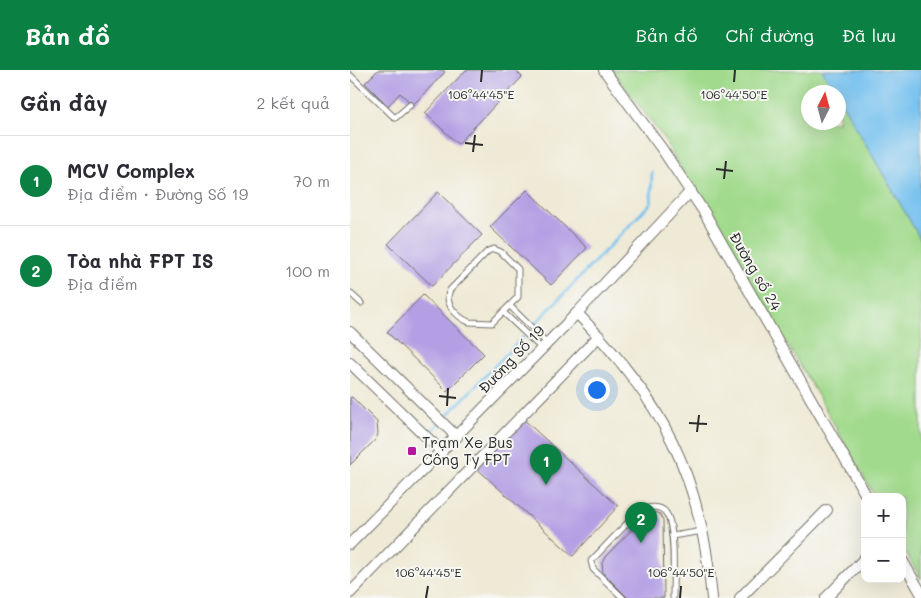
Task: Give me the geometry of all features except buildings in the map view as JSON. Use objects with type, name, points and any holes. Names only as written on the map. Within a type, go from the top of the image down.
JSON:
[{"type":"street","name":"Đường số 24","points":[[604,70],[662,148],[716,231],[864,493]]},
{"type":"street","name":"Đường Số 19","points":[[350,544],[577,313],[691,191]]},
{"type":"street","points":[[577,313],[599,336],[644,394],[673,440],[692,486],[703,531],[712,598]]},
{"type":"street","points":[[350,332],[457,437]]},
{"type":"street","points":[[350,593],[599,336]]},
{"type":"street","points":[[350,363],[442,452]]},
{"type":"street","points":[[740,598],[827,510]]},
{"type":"street","points":[[826,598],[861,562]]},
{"type":"street","points":[[906,567],[921,593]]},
{"type":"lane","points":[[350,75],[395,118],[398,118],[410,104]]},
{"type":"lane","points":[[490,250],[500,250],[518,271],[518,297],[503,312],[492,323],[469,322],[447,300],[450,290],[490,250]]},
{"type":"lane","points":[[350,293],[361,303]]},
{"type":"lane","points":[[510,306],[545,346]]},
{"type":"lane","points":[[503,312],[545,346]]},
{"type":"lane","points":[[623,598],[593,568],[591,564],[592,559],[638,512],[646,508],[658,508],[666,512],[670,520],[674,598]]},
{"type":"lane","points":[[672,536],[703,531]]},
{"type":"green space","points":[[612,70],[822,70],[831,85],[801,85],[801,130],[846,130],[846,110],[921,240],[921,579],[906,553],[906,493],[873,493],[817,394],[662,136]]},
{"type":"water","points":[[822,70],[921,70],[921,240],[846,110],[846,85],[831,85]]},
{"type":"waterway","points":[[534,325],[651,203],[652,172]]},
{"type":"waterway","points":[[432,431],[523,337]]},
{"type":"place","name":"Trạm Xe Bus Công Ty FPT","points":[[412,451]]},
{"type":"place","name":"MCV Complex","points":[[546,485]]},
{"type":"place","name":"Tòa nhà FPT IS","points":[[641,543]]}]
